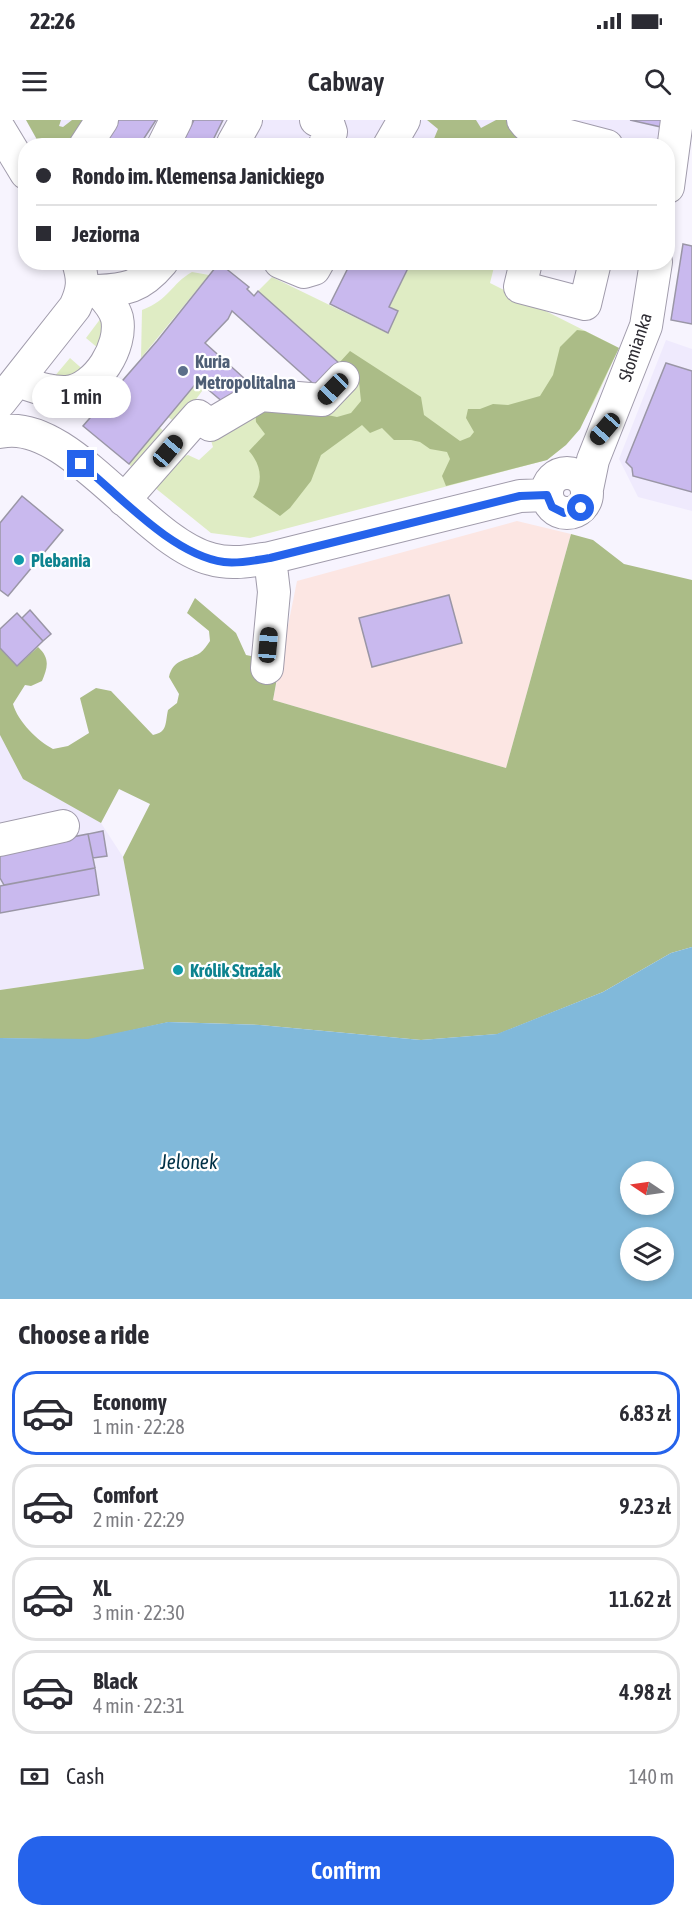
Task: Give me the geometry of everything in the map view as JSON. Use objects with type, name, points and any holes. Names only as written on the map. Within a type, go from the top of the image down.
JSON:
[{"type":"street","points":[[90,138],[102,120]]},
{"type":"street","points":[[168,138],[176,120]]},
{"type":"street","points":[[316,120],[329,126],[331,132],[328,138]]},
{"type":"street","points":[[394,138],[404,120]]},
{"type":"street","points":[[523,120],[527,125],[553,138]]},
{"type":"street","points":[[674,138],[677,120]]},
{"type":"street","points":[[0,129],[18,159]]},
{"type":"street","points":[[86,282],[135,286],[147,280],[155,270]]},
{"type":"street","points":[[524,270],[520,287],[585,304],[593,270]]},
{"type":"street","name":"Słomianka","points":[[270,558],[567,486],[593,460],[646,326],[655,270]]},
{"type":"street","points":[[8,392],[75,307],[86,282]]},
{"type":"street","points":[[8,392],[42,390],[67,392],[79,388],[103,367],[114,350],[118,334],[114,308],[86,282]]},
{"type":"street","points":[[124,500],[198,416],[210,425],[261,395],[322,400],[343,378]]},
{"type":"street","points":[[0,432],[19,431],[44,438],[67,452],[170,539],[209,559],[238,563],[270,558],[274,592],[267,668]]},
{"type":"street","points":[[0,840],[63,826]]},
{"type":"shaded area","points":[[26,120],[663,120],[660,138],[36,138]]},
{"type":"shaded area","points":[[666,340],[692,349],[692,511],[638,497],[619,459]]},
{"type":"shaded area","points":[[517,521],[571,534],[506,768],[273,700],[297,581]]},
{"type":"shaded area","points":[[0,735],[101,823],[123,857],[144,969],[0,990]]},
{"type":"green space","points":[[26,120],[61,120],[59,126],[63,127],[72,120],[92,120],[81,138],[36,138]]},
{"type":"green space","points":[[427,120],[476,120],[481,128],[496,120],[523,120],[527,125],[523,138],[434,138],[438,129]]},
{"type":"green space","points":[[408,270],[493,270],[490,283],[619,348],[598,395],[582,423],[561,448],[547,460],[250,538],[211,533],[154,487],[177,458],[188,455],[199,460],[213,447],[209,434],[210,425],[304,400],[348,371],[258,291],[272,277],[387,333],[398,312],[389,307]]},
{"type":"green space","points":[[192,272],[209,275],[141,358],[142,310],[158,302]]},
{"type":"green space","points":[[107,310],[105,354],[86,338]]},
{"type":"green space","points":[[577,330],[585,331],[619,348],[580,429],[566,445],[547,460],[446,486],[442,476],[450,459],[447,452],[430,449],[420,442],[394,440],[382,428],[370,433],[362,425],[321,455],[311,481],[290,508],[280,516],[253,497],[259,485],[260,473],[249,451],[265,434],[256,422],[255,411],[263,402],[337,417],[351,413],[361,401],[359,382],[339,363],[350,351],[421,397],[424,415],[460,441],[470,437],[474,432],[466,418],[468,409],[480,409],[493,404],[508,405],[540,396],[553,375],[560,347]]},
{"type":"green space","points":[[70,358],[87,373],[48,384]]},
{"type":"green space","points":[[198,381],[205,387],[180,421],[175,422],[168,417]]},
{"type":"green space","points":[[159,427],[166,433],[136,473],[129,464]]},
{"type":"green space","points":[[571,534],[593,540],[624,564],[692,580],[692,947],[671,953],[603,992],[498,1034],[421,1040],[260,1025],[169,1022],[88,1040],[0,1038],[0,990],[144,969],[123,857],[150,804],[119,789],[101,823],[23,779],[0,735],[0,648],[17,666],[38,647],[45,655],[47,667],[42,681],[31,686],[25,685],[13,704],[19,718],[29,730],[53,749],[68,746],[89,733],[80,698],[96,688],[111,691],[153,735],[158,734],[164,729],[168,710],[177,703],[179,694],[169,677],[171,671],[181,661],[200,653],[210,641],[209,631],[187,613],[195,598],[236,633],[246,655],[280,662],[273,700],[506,768]]},
{"type":"water","name":"Jelonek","points":[[692,947],[692,1299],[0,1299],[0,1038],[88,1039],[168,1022],[260,1025],[421,1040],[497,1034],[603,992],[671,953]]},
{"type":"building","points":[[116,120],[156,120],[144,138],[105,138]]},
{"type":"building","points":[[194,120],[223,120],[214,138],[185,138]]},
{"type":"building","points":[[630,120],[663,120],[661,127]]},
{"type":"building","points":[[683,244],[692,246],[692,324],[671,320]]},
{"type":"building","name":"Kuria Metropolitalna","points":[[213,270],[228,270],[249,287],[247,289],[254,296],[258,291],[339,363],[318,388],[232,311],[228,319],[205,343],[245,379],[224,403],[198,381],[129,464],[83,426],[157,341]]},
{"type":"building","points":[[347,270],[407,270],[389,307],[398,311],[388,333],[330,304]]},
{"type":"building","points":[[666,363],[692,371],[692,492],[633,476],[632,468],[626,462]]},
{"type":"building","name":"Plebania","points":[[22,496],[63,530],[8,596],[0,590],[0,523]]},
{"type":"building","points":[[449,595],[462,643],[372,667],[359,618]]},
{"type":"building","points":[[30,610],[51,634],[43,641],[22,618]]},
{"type":"building","points":[[17,613],[43,641],[17,666],[0,648],[0,629]]},
{"type":"building","points":[[103,831],[107,856],[93,858],[88,834]]},
{"type":"building","points":[[88,834],[95,868],[4,885],[0,878],[0,851]]},
{"type":"building","points":[[95,868],[99,895],[0,913],[0,886]]},
{"type":"place","name":"Kuria Metropolitalna","points":[[183,371]]},
{"type":"place","name":"Plebania","points":[[19,560]]},
{"type":"place","name":"Królik Strażak","points":[[178,970]]},
{"type":"route","points":[[81,464],[170,539],[196,554],[223,562],[238,563],[270,558],[520,496],[547,495],[552,507],[564,513],[581,508]]}]
